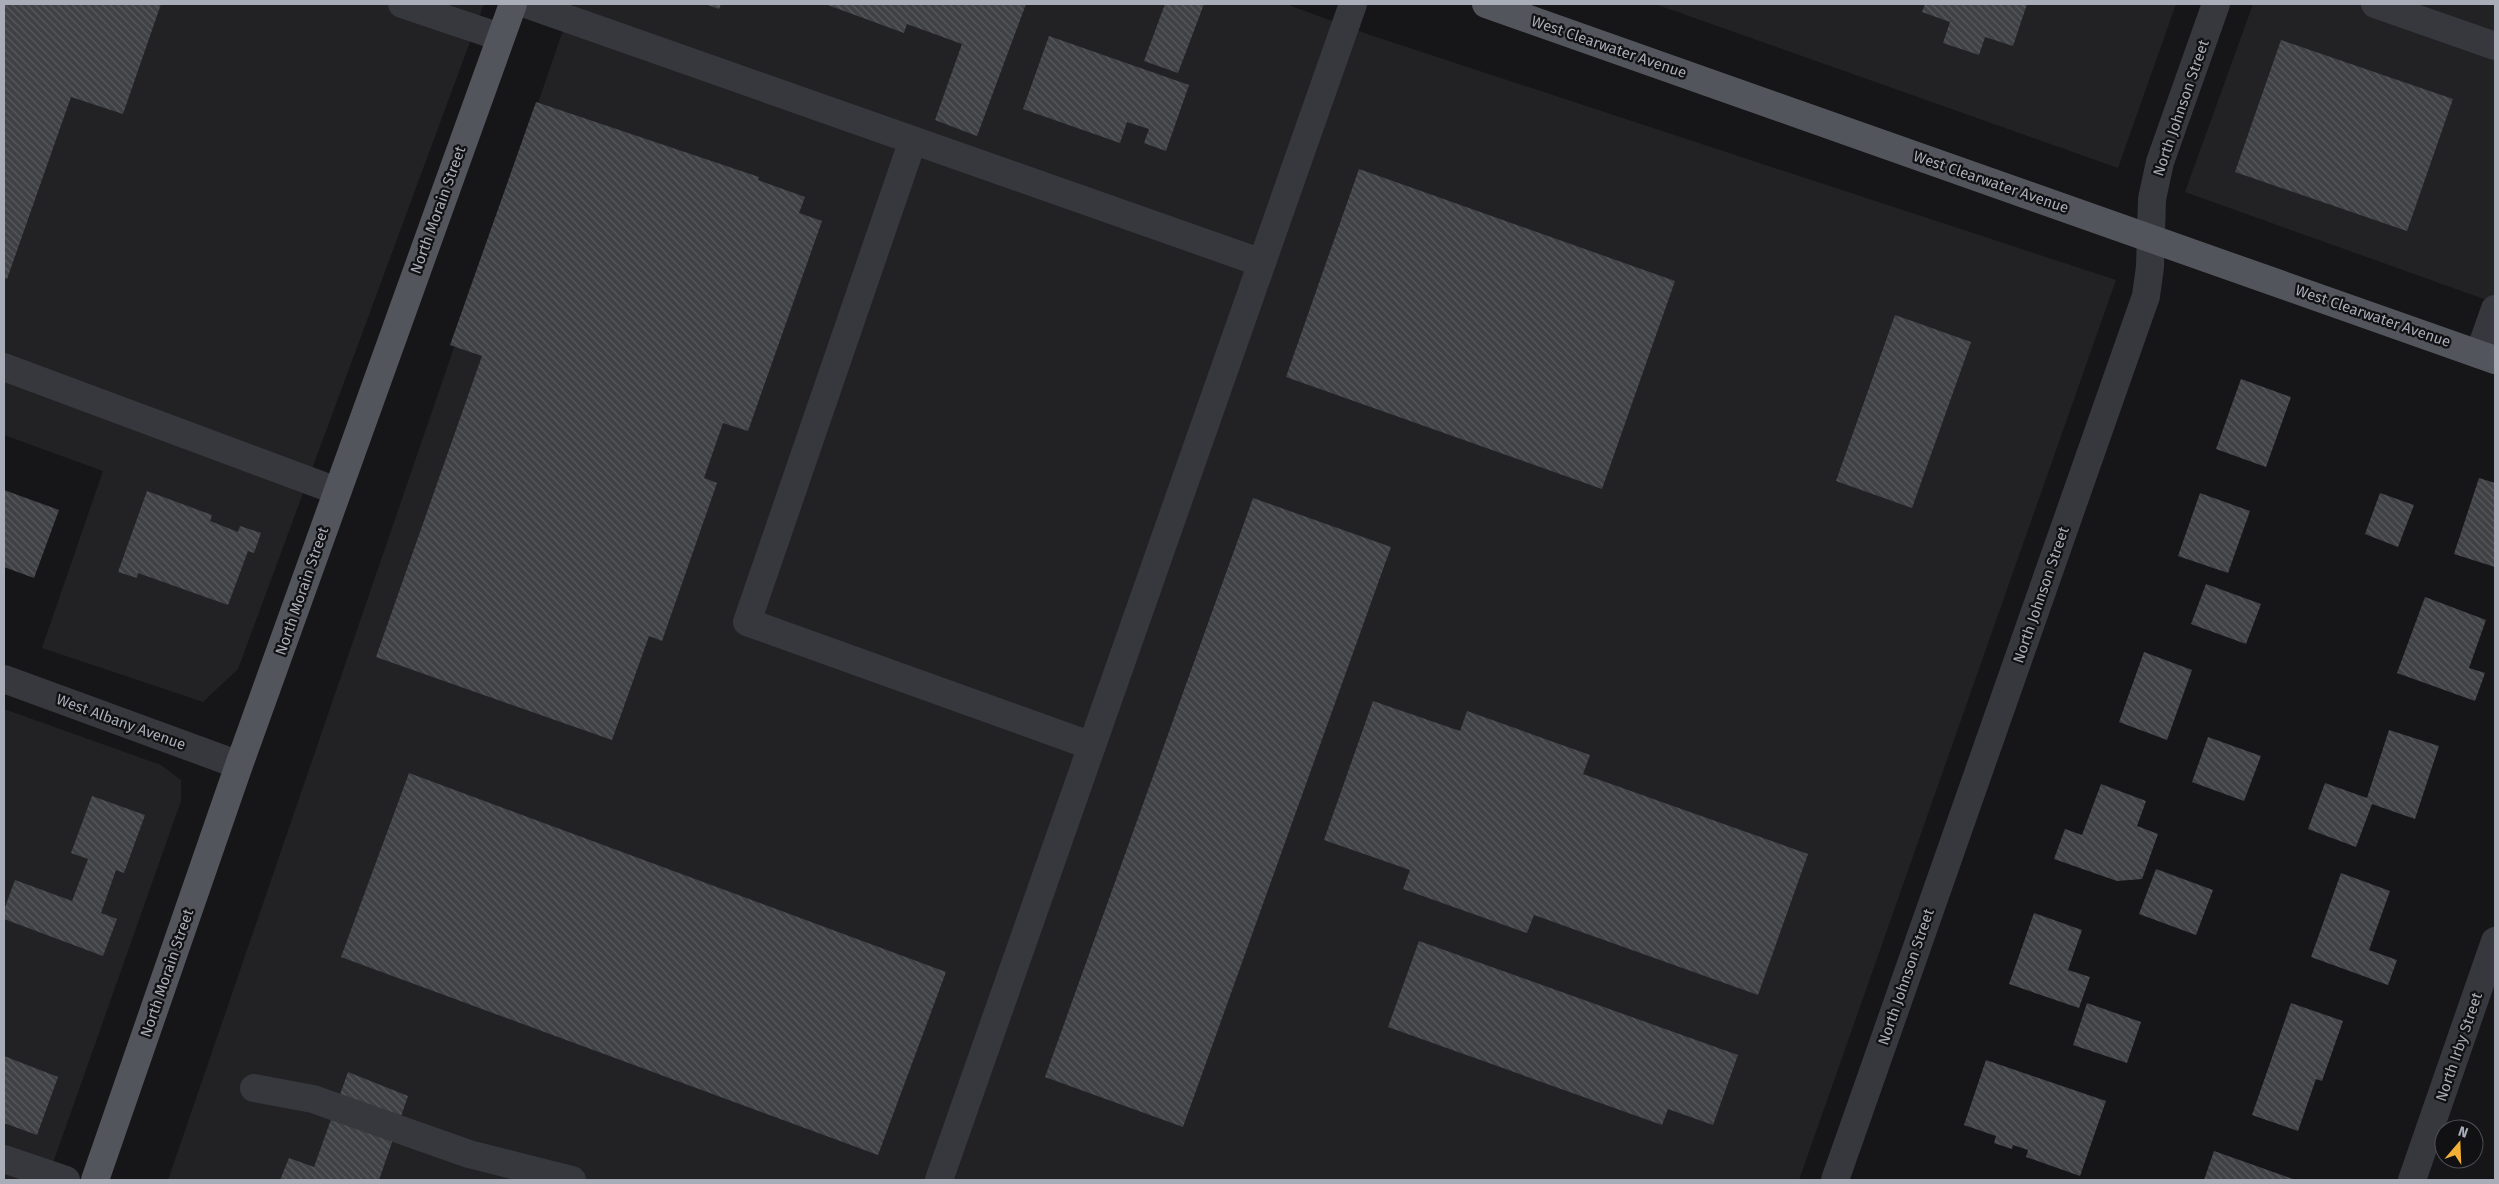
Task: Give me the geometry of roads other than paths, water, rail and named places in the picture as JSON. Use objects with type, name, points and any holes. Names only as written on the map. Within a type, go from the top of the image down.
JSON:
[{"type":"main road","name":"North Morain Street","points":[[95,1180],[239,765],[512,4]]},
{"type":"main road","name":"West Clearwater Avenue","points":[[1486,4],[2487,357]]},
{"type":"street","points":[[402,4],[500,37]]},
{"type":"street","points":[[526,4],[1262,263]]},
{"type":"street","points":[[939,1180],[1353,4]]},
{"type":"street","name":"North Johnson Street","points":[[1835,1180],[2146,296],[2150,267],[2152,199],[2160,162],[2216,4]]},
{"type":"street","points":[[2375,4],[2495,46]]},
{"type":"street","points":[[913,140],[747,622],[1092,746]]},
{"type":"street","points":[[2487,357],[2495,309]]},
{"type":"street","points":[[4,367],[337,491]]},
{"type":"street","name":"West Albany Avenue","points":[[4,680],[239,765]]},
{"type":"street","name":"North Irby Street","points":[[2412,1180],[2495,941]]},
{"type":"street","points":[[254,1088],[313,1099],[469,1154],[572,1180]]},
{"type":"street","points":[[4,1159],[66,1180]]}]
